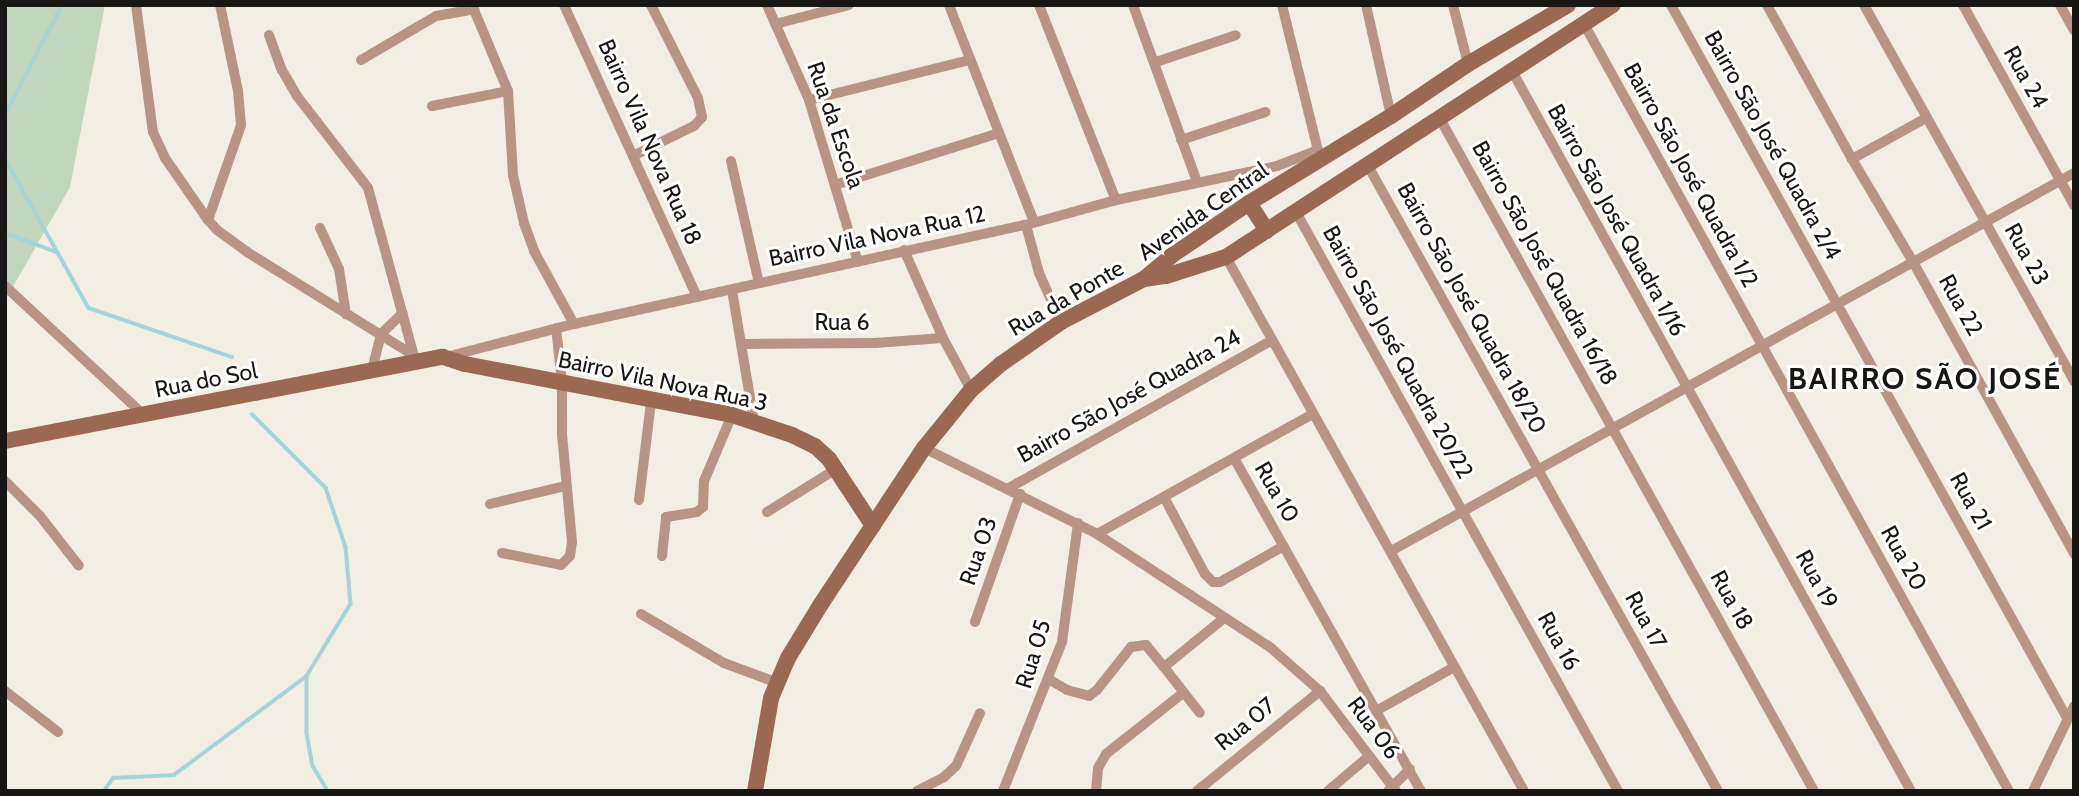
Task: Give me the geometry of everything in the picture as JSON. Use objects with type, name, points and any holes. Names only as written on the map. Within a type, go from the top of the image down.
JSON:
[{"type":"street","points":[[136,5],[153,132],[161,152],[208,220],[228,239],[382,334],[414,358]]},
{"type":"street","points":[[208,220],[241,125],[238,91],[220,5]]},
{"type":"street","name":"Bairro Vila Nova Rua 18","points":[[564,5],[635,155],[697,296]]},
{"type":"street","points":[[635,155],[694,126],[702,117],[698,98],[651,5]]},
{"type":"street","name":"Rua da Escola","points":[[766,5],[809,100],[858,262]]},
{"type":"street","points":[[775,24],[849,5]]},
{"type":"street","points":[[949,5],[999,133],[1030,224],[1039,273],[1061,322]]},
{"type":"street","points":[[1039,5],[1116,200]]},
{"type":"street","points":[[1133,5],[1156,62],[1197,182]]},
{"type":"street","points":[[1282,5],[1319,156]]},
{"type":"street","points":[[1366,5],[1391,116]]},
{"type":"street","points":[[1453,5],[1468,64]]},
{"type":"street","name":"Avenida Central","points":[[1144,279],[1171,256],[1319,156],[1391,116],[1468,64],[1568,5]]},
{"type":"street","name":"Avenida Central","points":[[1144,279],[1166,276],[1226,257],[1613,5]]},
{"type":"street","name":"Bairro São José Quadra 2/4","points":[[1671,5],[1838,305]]},
{"type":"street","name":"Rua 22","points":[[1767,5],[1852,159],[1913,260],[2074,554]]},
{"type":"street","name":"Rua 23","points":[[1864,5],[2074,381]]},
{"type":"street","name":"Rua 24","points":[[1963,5],[2074,205]]},
{"type":"street","points":[[2060,5],[2074,30]]},
{"type":"street","points":[[361,60],[436,16],[473,7],[508,91],[513,175],[520,210],[534,251],[574,324]]},
{"type":"street","name":"Bairro São José Quadra 1/2","points":[[1584,24],[1762,346]]},
{"type":"street","points":[[269,35],[282,70],[297,96],[368,188],[414,358]]},
{"type":"street","points":[[1156,62],[1236,35]]},
{"type":"street","points":[[809,100],[970,60]]},
{"type":"street","name":"Bairro São José Quadra 1/16","points":[[1512,71],[1686,389]]},
{"type":"street","points":[[432,106],[508,91]]},
{"type":"street","points":[[1181,140],[1265,112]]},
{"type":"street","name":"Bairro São José Quadra 16/18","points":[[1439,117],[1614,429]]},
{"type":"street","points":[[1852,159],[1926,118]]},
{"type":"street","points":[[835,185],[999,133]]},
{"type":"street","name":"Bairro Vila Nova Rua 12","points":[[443,357],[556,328],[1030,224],[1116,200],[1319,156]]},
{"type":"street","points":[[732,161],[759,283]]},
{"type":"street","name":"Bairro São José Quadra 18/20","points":[[1368,166],[1538,470]]},
{"type":"street","points":[[1391,551],[1838,305],[1984,220],[2074,173]]},
{"type":"street","points":[[1249,203],[1267,231]]},
{"type":"street","name":"Bairro São José Quadra 20/22","points":[[1296,212],[1462,513]]},
{"type":"street","points":[[320,228],[339,269],[346,314]]},
{"type":"street","points":[[904,250],[943,338],[971,390]]},
{"type":"street","points":[[1226,257],[1524,791]]},
{"type":"street","name":"Rua da Ponte","points":[[755,791],[762,740],[778,682],[821,604],[925,449],[971,390],[1001,364],[1061,322],[1144,279]]},
{"type":"street","points":[[5,286],[144,415]]},
{"type":"street","points":[[732,290],[754,421]]},
{"type":"street","name":"Rua 21","points":[[1838,305],[2067,718]]},
{"type":"street","points":[[372,370],[382,334],[403,313]]},
{"type":"street","points":[[502,552],[558,565],[567,561],[572,542],[565,486],[562,382],[556,328]]},
{"type":"street","name":"Rua 6","points":[[742,344],[875,343],[943,338]]},
{"type":"street","name":"Bairro São José Quadra 24","points":[[1007,489],[1272,340]]},
{"type":"street","name":"Rua 20","points":[[1762,346],[2008,791]]},
{"type":"street","name":"Rua do Sol","points":[[5,441],[372,370],[414,358],[443,357]]},
{"type":"street","name":"Bairro Vila Nova Rua 3","points":[[443,357],[464,364],[651,402],[732,415],[808,442],[822,452],[836,469],[873,526]]},
{"type":"street","name":"Rua 19","points":[[1686,389],[1911,791]]},
{"type":"street","points":[[639,500],[651,402]]},
{"type":"street","points":[[1097,534],[1313,414]]},
{"type":"street","points":[[662,556],[665,519],[674,514],[697,512],[704,503],[704,481],[732,415]]},
{"type":"street","name":"Rua 18","points":[[1614,429],[1814,791]]},
{"type":"street","name":"Rua 06","points":[[925,449],[1078,523],[1271,648],[1320,691],[1392,789]]},
{"type":"street","name":"Rua 10","points":[[1234,458],[1376,711]]},
{"type":"street","points":[[767,512],[836,469]]},
{"type":"street","name":"Rua 17","points":[[1538,470],[1718,791]]},
{"type":"street","points":[[5,481],[40,516],[79,566]]},
{"type":"street","points":[[490,504],[565,486]]},
{"type":"street","name":"Rua 03","points":[[975,622],[1020,494]]},
{"type":"street","points":[[1164,497],[1205,574],[1213,582],[1220,582],[1284,546]]},
{"type":"street","name":"Rua 16","points":[[1462,513],[1618,791]]},
{"type":"street","name":"Rua 05","points":[[1003,791],[1050,680],[1062,642],[1078,523]]},
{"type":"street","points":[[641,614],[724,663],[778,682]]},
{"type":"street","points":[[1164,667],[1224,618]]},
{"type":"street","points":[[1050,680],[1067,690],[1089,696],[1097,690],[1126,651],[1139,644],[1150,649],[1200,713]]},
{"type":"street","points":[[1421,791],[1376,711],[1454,667]]},
{"type":"street","points":[[5,691],[58,732]]},
{"type":"street","name":"Rua 07","points":[[1197,791],[1320,691]]},
{"type":"street","points":[[1096,791],[1098,768],[1105,754],[1183,693]]},
{"type":"street","points":[[2033,791],[2074,706]]},
{"type":"street","points":[[917,791],[944,778],[956,766],[980,713]]},
{"type":"street","points":[[1328,791],[1369,757]]},
{"type":"street","points":[[1392,789],[1410,769]]},
{"type":"green space","points":[[5,5],[105,5],[70,187],[6,299]]},
{"type":"waterway","points":[[5,115],[62,5]]},
{"type":"waterway","points":[[5,158],[89,308],[232,357]]},
{"type":"waterway","points":[[5,233],[56,252]]},
{"type":"waterway","points":[[252,414],[326,488],[346,547],[351,604],[307,676],[307,733],[313,766],[328,791]]},
{"type":"waterway","points":[[104,791],[113,778],[174,775],[307,676]]},
{"type":"district","name":"BAIRRO SÃO JOSÉ","points":[[1925,379]]}]
